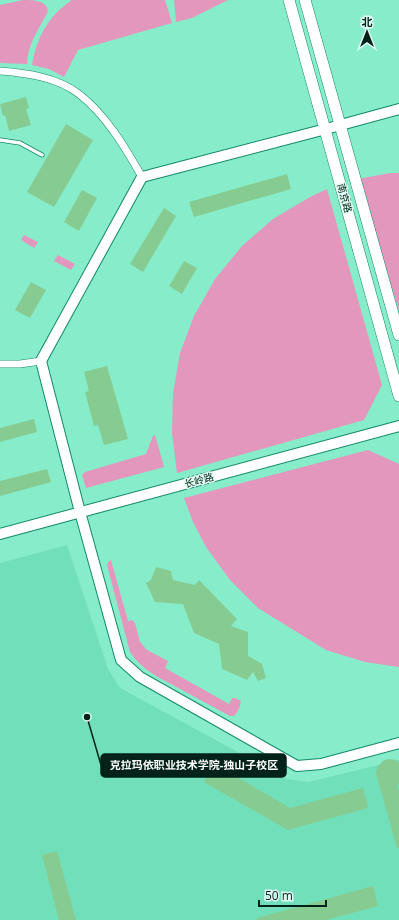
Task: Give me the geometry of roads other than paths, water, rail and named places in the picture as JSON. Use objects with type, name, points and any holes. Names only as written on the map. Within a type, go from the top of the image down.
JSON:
[{"type":"main road","name":"南京路","points":[[290,0],[399,396]]},
{"type":"main road","name":"南京路","points":[[305,0],[399,336]]},
{"type":"street","points":[[0,72],[21,73],[60,83],[78,93],[94,108],[112,129],[127,150],[142,177]]},
{"type":"street","points":[[399,109],[142,177],[40,361],[121,660],[140,677],[297,766],[321,764],[399,743]]},
{"type":"street","points":[[0,364],[20,364],[40,361]]},
{"type":"street","name":"长岭路","points":[[0,534],[399,426]]},
{"type":"lane","points":[[0,140],[20,143],[42,155]]},
{"type":"place","name":"克拉玛依职业技术学院-独山子校区","points":[[87,717]]}]
